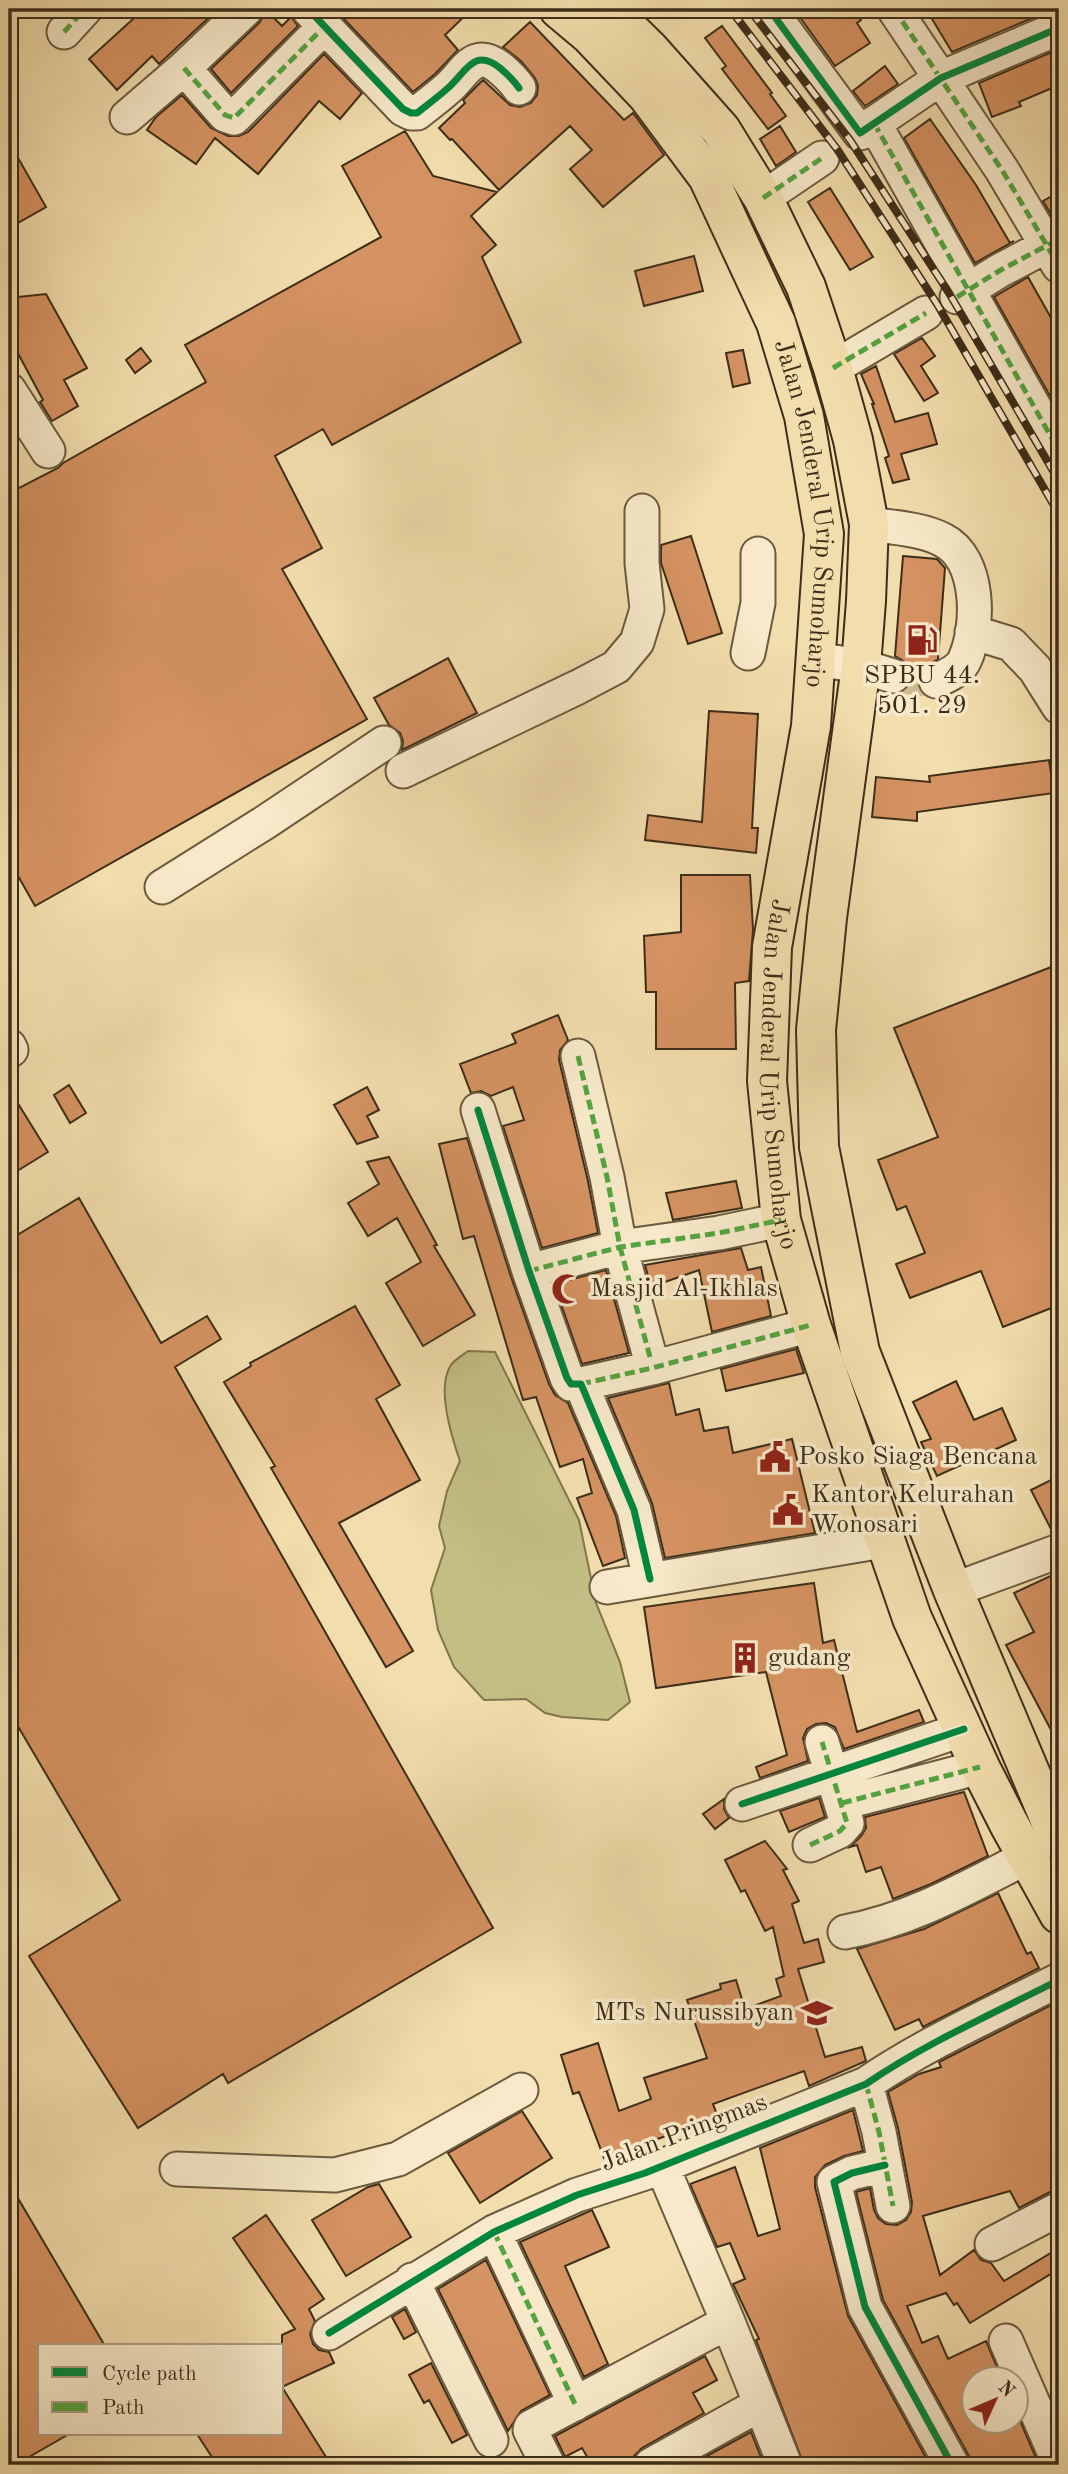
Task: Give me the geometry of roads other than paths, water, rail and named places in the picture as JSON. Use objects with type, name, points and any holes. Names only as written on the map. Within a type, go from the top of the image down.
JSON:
[{"type":"highway","name":"Jalan Jenderal Urip Sumoharjo","points":[[559,9],[590,36],[647,95],[708,177],[776,323],[804,416],[824,534],[811,726],[772,947],[767,1081],[781,1220],[811,1325],[912,1618],[980,1767],[1043,1849]]},
{"type":"highway","name":"Jalan Jenderal Urip Sumoharjo","points":[[608,9],[649,49],[721,130],[763,198],[806,287],[853,440],[869,524],[877,671],[827,918],[816,1030],[819,1147],[860,1352],[953,1590],[1043,1849],[1059,1914]]},
{"type":"street","points":[[127,117],[246,9]]},
{"type":"street","points":[[769,9],[860,133],[932,84],[1059,28]]},
{"type":"street","points":[[894,9],[932,84],[1002,170],[1047,251],[964,294]]},
{"type":"street","points":[[184,68],[225,115],[234,118],[316,18],[403,109],[411,113],[417,113],[475,61],[483,58],[490,60],[513,78],[519,88]]},
{"type":"street","points":[[874,123],[964,294],[1059,451]]},
{"type":"street","points":[[763,198],[822,158]]},
{"type":"street","points":[[833,368],[926,313]]},
{"type":"street","points":[[9,390],[48,451]]},
{"type":"street","points":[[403,771],[616,667],[637,642],[647,610],[642,563],[642,511]]},
{"type":"street","points":[[869,524],[944,540],[963,558],[972,580],[972,632],[965,661],[952,673],[936,681]]},
{"type":"street","points":[[748,653],[758,603],[758,554]]},
{"type":"street","points":[[972,632],[1011,644],[1035,669],[1059,707]]},
{"type":"street","points":[[815,659],[877,671]]},
{"type":"street","points":[[162,887],[384,743]]},
{"type":"street","points":[[579,1056],[620,1247],[650,1357]]},
{"type":"street","points":[[478,1111],[529,1271],[571,1384],[652,1368],[811,1325]]},
{"type":"street","points":[[529,1271],[620,1247],[719,1233],[781,1220]]},
{"type":"street","points":[[581,1384],[635,1510],[650,1579]]},
{"type":"street","points":[[607,1587],[884,1541]]},
{"type":"street","points":[[953,1590],[1059,1551]]},
{"type":"street","points":[[837,1789],[964,1729]]},
{"type":"street","points":[[810,1845],[846,1825],[822,1742]]},
{"type":"street","points":[[742,1804],[980,1767]]},
{"type":"street","points":[[845,1931],[867,1928],[906,1916],[1043,1849]]},
{"type":"street","name":"Jalan Pringmas","points":[[329,2333],[494,2232],[577,2195],[662,2166],[866,2084],[892,2066],[1059,1980]]},
{"type":"street","points":[[866,2084],[893,2206]]},
{"type":"street","points":[[177,2169],[335,2175],[398,2159],[521,2090]]},
{"type":"street","points":[[885,2165],[852,2173],[834,2182],[865,2307],[951,2465]]},
{"type":"street","points":[[662,2166],[785,2465]]},
{"type":"street","points":[[992,2244],[1059,2209]]},
{"type":"street","points":[[494,2232],[575,2404]]},
{"type":"street","points":[[412,2280],[491,2440]]},
{"type":"street","points":[[548,2465],[530,2430],[531,2427],[728,2322]]},
{"type":"street","points":[[1006,2341],[1059,2463]]},
{"type":"street","points":[[651,2465],[760,2405]]},
{"type":"tunnel","points":[[893,676],[936,681]]},
{"type":"railway","points":[[730,9],[837,149],[937,304],[1059,514]]},
{"type":"railway","points":[[749,9],[850,140],[949,293],[1059,481]]},
{"type":"place","name":"SPBU 44. 501. 29","points":[[922,640]]},
{"type":"place","name":"Masjid Al-Ikhlas","points":[[567,1289]]},
{"type":"place","name":"Posko Siaga Bencana","points":[[775,1457]]},
{"type":"place","name":"Kantor Kelurahan Wonosari","points":[[788,1510]]},
{"type":"place","name":"gudang","points":[[745,1658]]},
{"type":"place","name":"MTs Nurussibyan","points":[[817,2013]]}]
